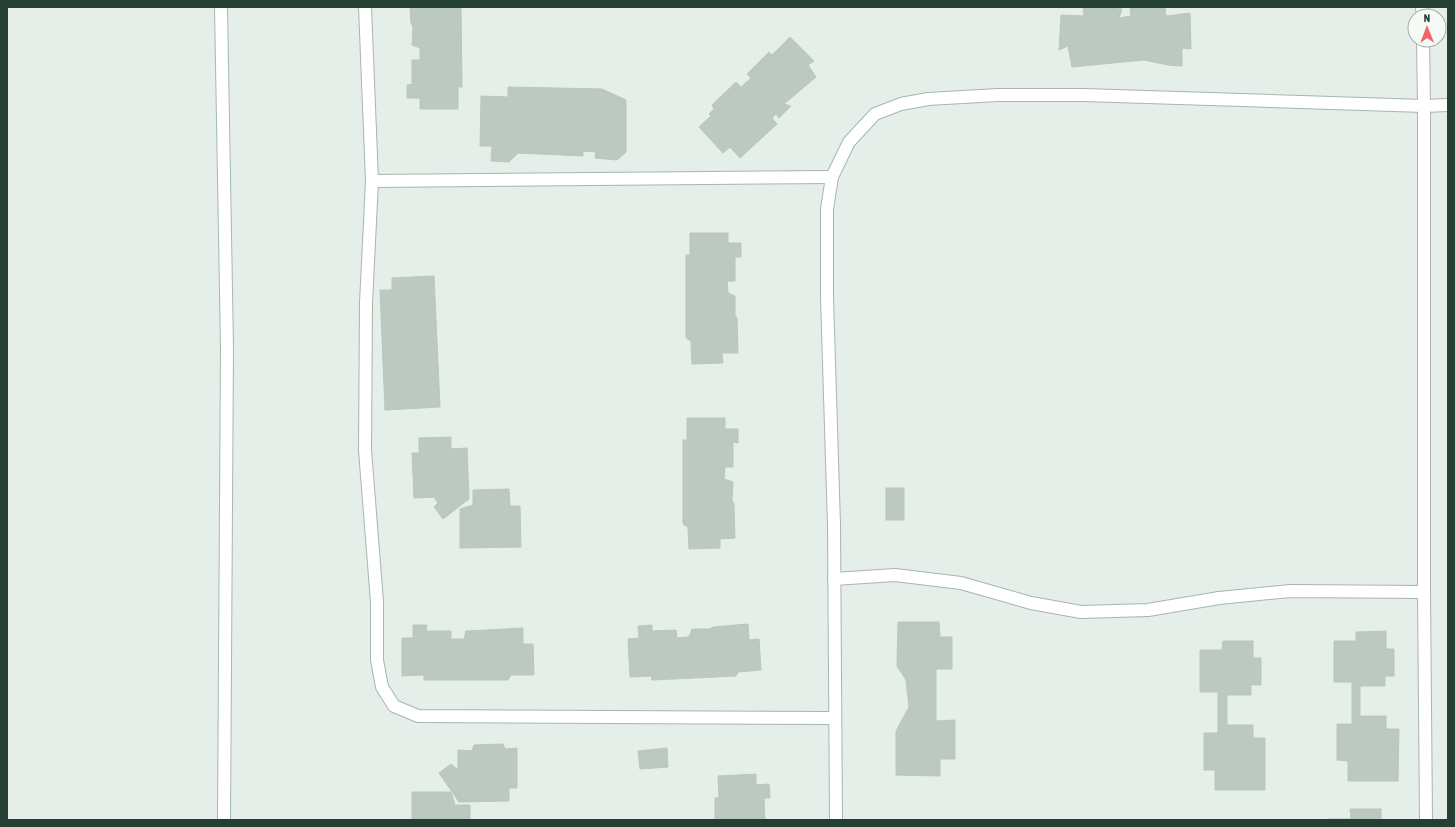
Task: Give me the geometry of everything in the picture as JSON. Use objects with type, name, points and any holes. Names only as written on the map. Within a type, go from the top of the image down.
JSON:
[{"type":"street","points":[[221,7],[227,348],[224,820]]},
{"type":"street","points":[[365,7],[372,181],[366,303],[365,450],[377,602],[378,660],[382,688],[394,706],[418,716],[835,718]]},
{"type":"street","points":[[1423,48],[1426,820]]},
{"type":"street","points":[[836,820],[834,579],[827,283],[827,209],[832,177],[849,142],[875,114],[901,104],[928,99],[998,95],[1084,95],[1424,106],[1448,105]]},
{"type":"street","points":[[372,181],[832,177]]},
{"type":"street","points":[[834,579],[895,575],[961,583],[1031,603],[1081,612],[1148,610],[1219,598],[1290,591],[1424,592]]},
{"type":"building","points":[[410,7],[461,7],[462,87],[458,87],[458,109],[420,109],[420,98],[407,98],[407,85],[412,84],[412,60],[420,60],[420,48],[412,45],[413,27],[411,23]]},
{"type":"building","points":[[1083,7],[1122,9],[1119,18],[1131,16],[1130,8],[1165,8],[1166,16],[1190,13],[1191,49],[1182,48],[1182,66],[1144,60],[1072,67],[1068,46],[1059,50],[1061,15],[1084,16]]},
{"type":"building","points":[[790,37],[814,61],[808,65],[816,77],[784,104],[791,106],[779,118],[776,114],[772,118],[777,124],[740,158],[730,147],[723,153],[699,127],[711,116],[709,114],[714,109],[712,105],[736,82],[741,87],[751,78],[747,74],[769,52],[772,55]]},
{"type":"building","points":[[508,87],[602,89],[626,100],[626,152],[617,160],[595,158],[596,152],[583,151],[583,156],[518,153],[509,162],[491,161],[492,146],[480,146],[481,96],[508,97]]},
{"type":"building","points":[[690,233],[728,233],[728,243],[741,243],[741,257],[735,257],[735,281],[727,281],[728,293],[735,296],[738,353],[722,353],[723,363],[692,364],[691,341],[686,338],[686,255],[690,255]]},
{"type":"building","points":[[434,276],[440,407],[385,410],[380,290],[392,290],[392,278]]},
{"type":"building","points":[[687,418],[725,418],[725,429],[738,429],[738,443],[733,442],[733,467],[725,467],[724,479],[733,482],[732,500],[734,504],[735,538],[720,539],[720,548],[689,549],[688,527],[683,524],[683,440],[687,440]]},
{"type":"building","points":[[451,437],[451,449],[467,448],[469,499],[443,519],[434,507],[438,503],[434,497],[414,498],[412,453],[419,453],[419,438]]},
{"type":"building","points":[[886,488],[904,488],[904,520],[886,520]]},
{"type":"building","points":[[509,489],[510,506],[520,506],[521,547],[460,548],[460,509],[473,505],[473,490]]},
{"type":"building","points":[[898,622],[939,622],[940,637],[952,637],[952,669],[936,669],[936,721],[955,720],[955,759],[940,759],[940,776],[896,775],[896,731],[909,707],[906,680],[897,666]]},
{"type":"building","points":[[748,624],[749,640],[759,639],[761,670],[738,672],[736,676],[652,680],[651,676],[630,677],[628,639],[639,638],[638,626],[652,625],[652,631],[676,630],[677,638],[689,637],[692,629],[710,629],[713,627]]},
{"type":"building","points":[[413,625],[427,625],[426,631],[451,631],[451,639],[464,639],[466,631],[523,628],[523,644],[533,644],[534,675],[511,675],[508,680],[424,680],[424,675],[402,676],[402,638],[413,638]]},
{"type":"building","points":[[1386,631],[1386,649],[1394,649],[1394,676],[1385,676],[1385,686],[1360,686],[1360,716],[1386,716],[1386,729],[1399,729],[1398,781],[1348,781],[1348,761],[1337,760],[1337,724],[1352,724],[1352,682],[1334,682],[1334,641],[1356,641],[1356,632]]},
{"type":"building","points":[[1223,641],[1253,641],[1253,658],[1261,658],[1261,685],[1251,685],[1251,695],[1227,695],[1227,725],[1253,725],[1253,738],[1265,738],[1265,790],[1215,790],[1215,770],[1204,770],[1204,733],[1218,733],[1218,692],[1200,692],[1200,650],[1222,650]]},
{"type":"building","points":[[503,744],[505,749],[517,748],[517,788],[509,788],[509,801],[459,802],[439,773],[451,764],[458,770],[458,750],[472,751],[474,745]]},
{"type":"building","points":[[667,748],[668,767],[640,769],[638,751]]},
{"type":"building","points":[[756,774],[756,785],[769,784],[770,798],[764,798],[765,820],[715,820],[715,798],[719,798],[718,776]]},
{"type":"building","points":[[412,792],[451,792],[455,805],[470,805],[470,820],[412,820]]},
{"type":"building","points":[[1350,809],[1381,809],[1381,820],[1328,820],[1351,819]]}]
